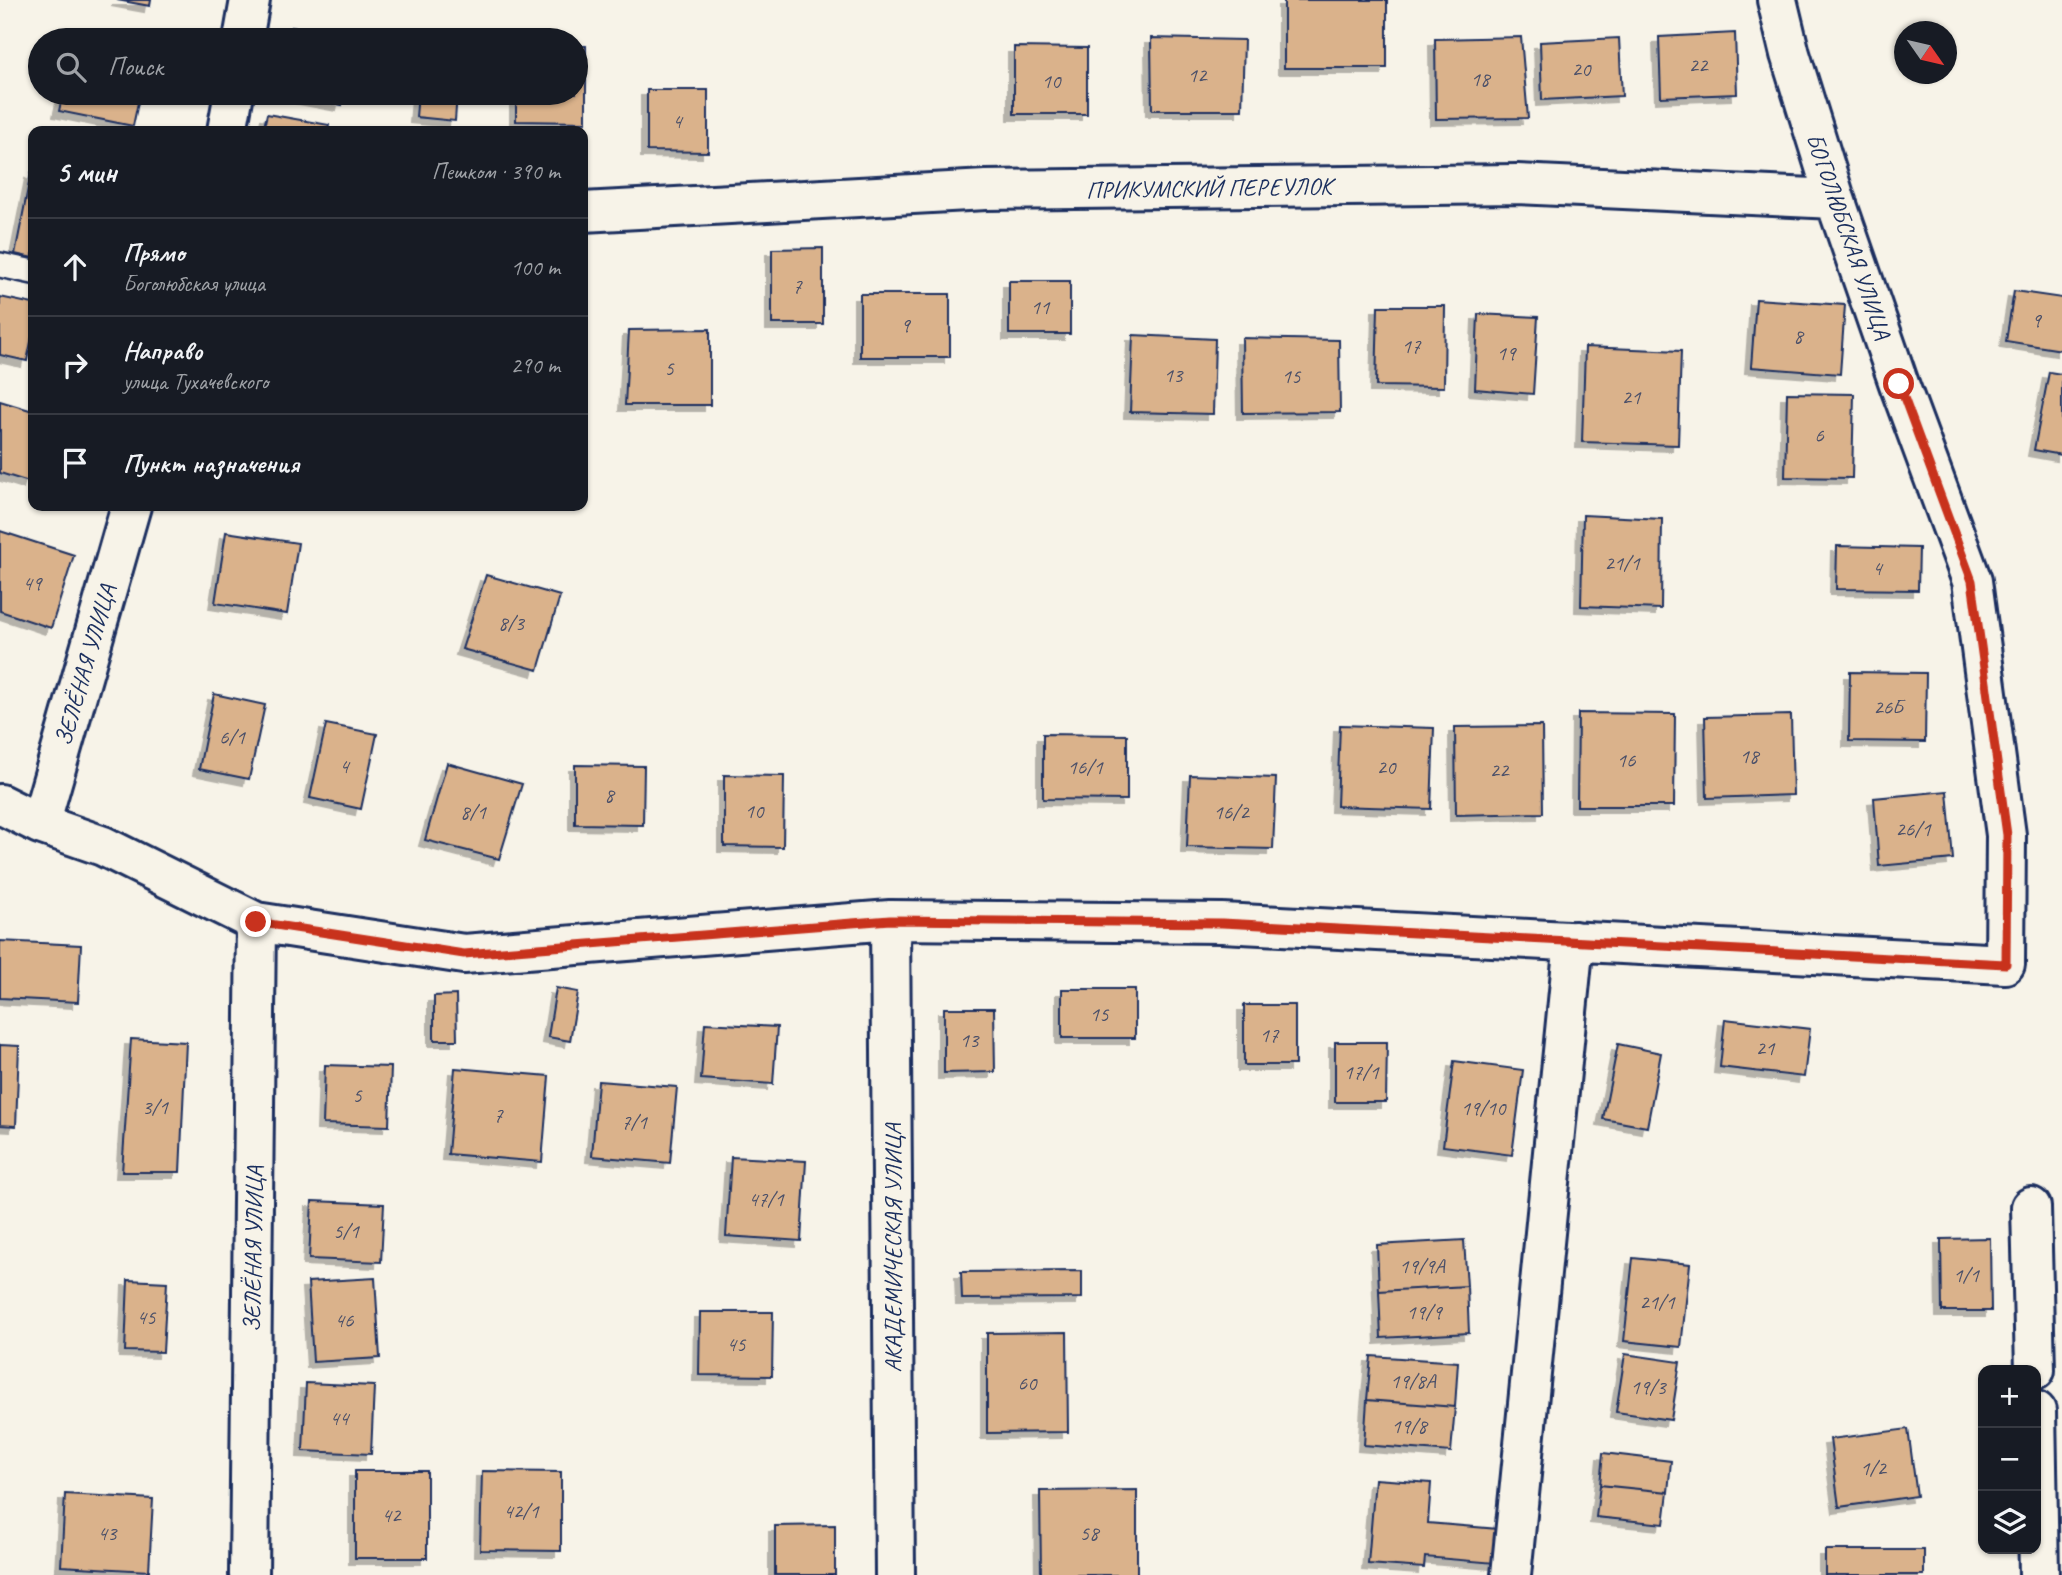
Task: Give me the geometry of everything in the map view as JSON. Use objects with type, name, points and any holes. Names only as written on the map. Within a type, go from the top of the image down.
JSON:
[{"type":"street","points":[[245,28],[250,0]]},
{"type":"street","name":"БОГОЛЮБСКАЯ УЛИЦА","points":[[1574,941],[2006,964],[2007,835],[1972,581],[1835,200],[1790,54],[1777,0]]},
{"type":"street","points":[[228,126],[232,105]]},
{"type":"street","name":"ПРИКУМСКИЙ ПЕРЕУЛОК","points":[[588,212],[986,190],[1517,184],[1835,200]]},
{"type":"street","name":"ЗЕЛЁНАЯ УЛИЦА","points":[[40,824],[130,511]]},
{"type":"street","points":[[0,804],[40,824],[103,846],[256,922],[464,954],[890,920],[1222,923],[1574,941],[1511,1575]]},
{"type":"street","name":"АКАДЕМИЧЕСКАЯ УЛИЦА","points":[[890,920],[895,1575]]},
{"type":"street","name":"ЗЕЛЁНАЯ УЛИЦА","points":[[249,1575],[256,922]]},
{"type":"street","points":[[2031,1207],[2035,1365]]},
{"type":"street","points":[[2036,1428],[2039,1575]]},
{"type":"lane","points":[[0,265],[28,271]]},
{"type":"building","points":[[117,0],[151,0],[150,6]]},
{"type":"building","points":[[1284,0],[1387,0],[1387,68],[1284,68]]},
{"type":"building","points":[[1735,33],[1737,94],[1661,97],[1659,37]]},
{"type":"building","points":[[1521,37],[1528,118],[1436,119],[1435,39]]},
{"type":"building","points":[[1151,38],[1244,40],[1242,110],[1152,110]]},
{"type":"building","points":[[1619,38],[1622,96],[1542,100],[1540,42]]},
{"type":"building","points":[[1014,47],[1087,48],[1087,114],[1014,114]]},
{"type":"building","points":[[647,90],[708,90],[708,152],[647,151]]},
{"type":"building","points":[[60,105],[137,105],[133,126],[59,111]]},
{"type":"building","points":[[417,105],[456,105],[455,121],[416,117]]},
{"type":"building","points":[[516,105],[586,105],[586,122],[516,121]]},
{"type":"building","points":[[267,114],[329,125],[329,126],[264,126]]},
{"type":"building","points":[[28,188],[28,257],[15,254]]},
{"type":"building","points":[[823,248],[823,324],[772,324],[772,249]]},
{"type":"building","points":[[1009,281],[1070,281],[1070,334],[1009,334]]},
{"type":"building","points":[[2014,291],[2062,298],[2062,350],[2006,341]]},
{"type":"building","points":[[860,294],[950,294],[950,357],[860,357]]},
{"type":"building","points":[[0,297],[28,303],[27,361],[0,355]]},
{"type":"building","points":[[1756,299],[1845,305],[1840,374],[1751,367]]},
{"type":"building","points":[[1378,306],[1445,306],[1444,387],[1376,386]]},
{"type":"building","points":[[1478,314],[1538,317],[1533,394],[1475,389]]},
{"type":"building","points":[[710,329],[710,405],[625,405],[629,330]]},
{"type":"building","points":[[1133,335],[1215,339],[1213,414],[1130,412]]},
{"type":"building","points":[[1242,338],[1339,340],[1340,412],[1243,413]]},
{"type":"building","points":[[1585,347],[1681,351],[1678,445],[1582,442]]},
{"type":"building","points":[[2049,372],[2062,374],[2062,455],[2034,450]]},
{"type":"building","points":[[1787,393],[1854,394],[1852,478],[1785,477]]},
{"type":"building","points":[[0,401],[28,409],[28,482],[0,473]]},
{"type":"building","points":[[1583,515],[1662,519],[1661,609],[1581,606]]},
{"type":"building","points":[[0,531],[74,555],[51,628],[0,611]]},
{"type":"building","points":[[226,532],[298,543],[287,614],[215,603]]},
{"type":"building","points":[[1837,546],[1919,548],[1918,590],[1836,589]]},
{"type":"building","points":[[486,575],[560,596],[538,670],[462,649]]},
{"type":"building","points":[[1850,672],[1926,673],[1925,742],[1849,741]]},
{"type":"building","points":[[214,694],[265,705],[249,779],[199,769]]},
{"type":"building","points":[[1578,713],[1675,714],[1674,806],[1577,806]]},
{"type":"building","points":[[1791,715],[1793,795],[1707,798],[1705,717]]},
{"type":"building","points":[[326,724],[377,734],[361,809],[310,798]]},
{"type":"building","points":[[1340,725],[1434,728],[1431,809],[1337,806]]},
{"type":"building","points":[[1542,726],[1543,813],[1456,815],[1455,727]]},
{"type":"building","points":[[1043,734],[1127,735],[1127,800],[1043,799]]},
{"type":"building","points":[[447,763],[522,784],[499,859],[425,840]]},
{"type":"building","points":[[575,765],[644,766],[643,825],[575,824]]},
{"type":"building","points":[[724,775],[784,776],[783,847],[724,846]]},
{"type":"building","points":[[1190,775],[1276,778],[1273,849],[1187,847]]},
{"type":"building","points":[[1947,791],[1953,859],[1879,866],[1874,798]]},
{"type":"building","points":[[0,941],[81,945],[78,1002],[0,998]]},
{"type":"building","points":[[556,988],[578,992],[570,1041],[548,1037]]},
{"type":"building","points":[[1062,989],[1135,989],[1135,1038],[1062,1038]]},
{"type":"building","points":[[456,995],[457,1040],[434,1040],[434,996]]},
{"type":"building","points":[[1244,1005],[1295,1005],[1295,1065],[1244,1065]]},
{"type":"building","points":[[944,1008],[994,1008],[995,1072],[944,1073]]},
{"type":"building","points":[[1725,1019],[1810,1029],[1804,1077],[1720,1067]]},
{"type":"building","points":[[705,1023],[777,1027],[773,1084],[701,1079]]},
{"type":"building","points":[[131,1039],[186,1042],[180,1172],[122,1172]]},
{"type":"building","points":[[1335,1042],[1387,1042],[1386,1102],[1335,1102]]},
{"type":"building","points":[[1618,1044],[1661,1053],[1647,1127],[1603,1119]]},
{"type":"building","points":[[0,1045],[19,1046],[16,1126],[0,1125]]},
{"type":"building","points":[[1454,1061],[1523,1070],[1512,1155],[1443,1146]]},
{"type":"building","points":[[325,1065],[391,1067],[389,1126],[323,1124]]},
{"type":"building","points":[[455,1068],[549,1076],[542,1162],[448,1154]]},
{"type":"building","points":[[598,1081],[677,1087],[670,1163],[592,1156]]},
{"type":"building","points":[[731,1157],[806,1161],[801,1241],[726,1236]]},
{"type":"building","points":[[312,1201],[384,1204],[381,1262],[309,1259]]},
{"type":"building","points":[[1990,1238],[1991,1311],[1942,1311],[1941,1239]]},
{"type":"building","points":[[1464,1240],[1467,1286],[1379,1291],[1377,1245]]},
{"type":"building","points":[[1633,1258],[1690,1264],[1681,1347],[1624,1341]]},
{"type":"building","points":[[1082,1271],[1082,1298],[962,1299],[961,1272]]},
{"type":"building","points":[[375,1278],[380,1358],[313,1362],[308,1282]]},
{"type":"building","points":[[128,1280],[167,1282],[163,1352],[125,1351]]},
{"type":"building","points":[[1467,1286],[1469,1333],[1381,1338],[1379,1291]]},
{"type":"building","points":[[700,1312],[773,1312],[772,1376],[699,1375]]},
{"type":"building","points":[[1067,1332],[1068,1432],[987,1433],[987,1333]]},
{"type":"building","points":[[1625,1354],[1680,1362],[1671,1420],[1616,1412]]},
{"type":"building","points":[[1371,1356],[1458,1362],[1455,1407],[1367,1400]]},
{"type":"building","points":[[306,1383],[374,1386],[371,1454],[303,1451]]},
{"type":"building","points":[[1367,1400],[1455,1407],[1451,1452],[1364,1445]]},
{"type":"building","points":[[1908,1429],[1917,1496],[1839,1507],[1830,1439]]},
{"type":"building","points":[[1603,1453],[1671,1461],[1668,1492],[1600,1485]]},
{"type":"building","points":[[355,1471],[427,1471],[427,1558],[355,1558]]},
{"type":"building","points":[[482,1471],[561,1472],[561,1551],[480,1550]]},
{"type":"building","points":[[1375,1479],[1431,1483],[1428,1523],[1498,1529],[1495,1563],[1425,1557],[1424,1568],[1368,1564]]},
{"type":"building","points":[[1600,1485],[1668,1492],[1664,1524],[1596,1517]]},
{"type":"building","points":[[1137,1490],[1137,1575],[1041,1575],[1040,1491]]},
{"type":"building","points":[[65,1494],[153,1499],[149,1571],[61,1566]]},
{"type":"building","points":[[835,1525],[835,1575],[775,1575],[775,1526]]},
{"type":"building","points":[[1825,1550],[1924,1550],[1924,1575],[1825,1575]]},
{"type":"route","points":[[256,922],[464,954],[890,920],[1222,923],[2006,964],[2007,835],[1972,581],[1899,384]]}]
